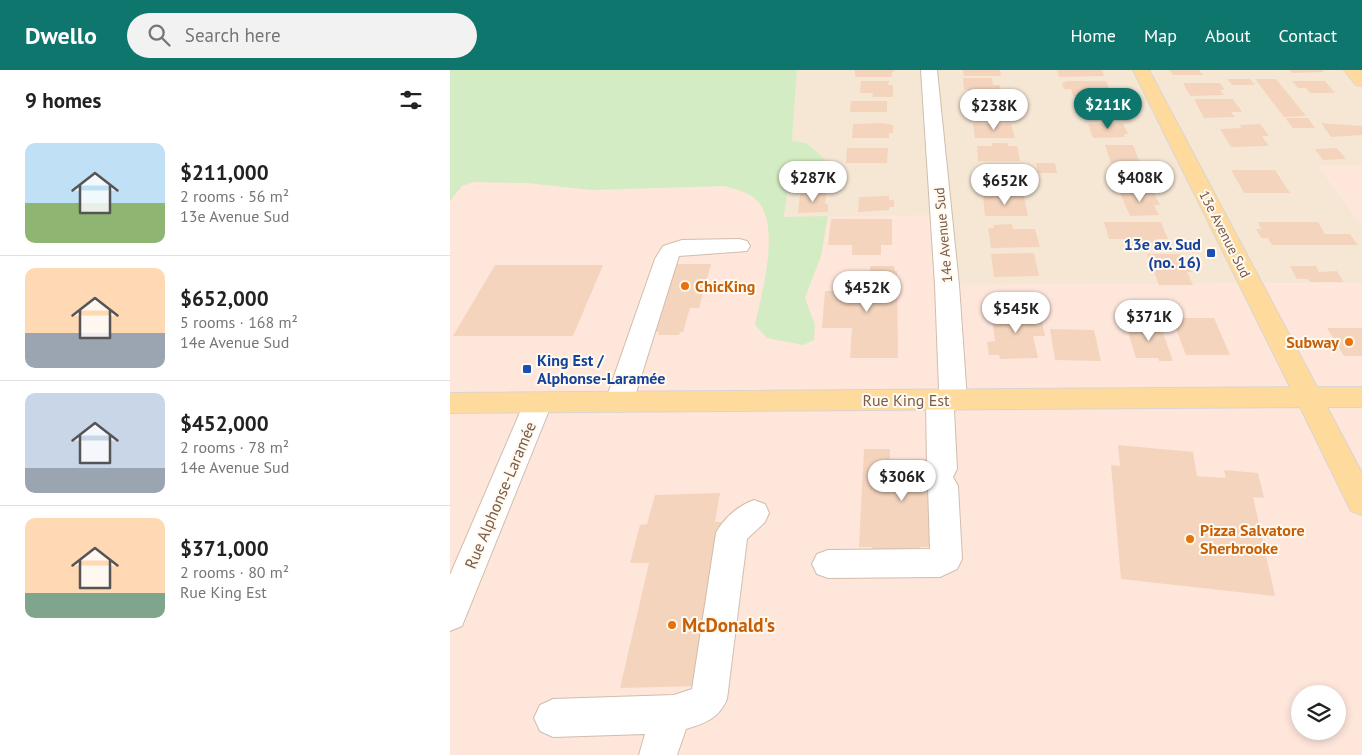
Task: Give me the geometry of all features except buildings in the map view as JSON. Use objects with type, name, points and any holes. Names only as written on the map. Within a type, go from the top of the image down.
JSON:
[{"type":"main road","name":"13e Avenue Sud","points":[[1141,70],[1362,502]]},
{"type":"main road","points":[[1352,70],[1362,81]]},
{"type":"main road","name":"Rue King Est","points":[[450,403],[1362,398]]},
{"type":"street","name":"14e Avenue Sud","points":[[828,564],[940,562],[946,559],[943,478],[947,400],[947,285],[930,70]]},
{"type":"street","points":[[619,402],[666,260],[671,251],[682,247],[739,246]]},
{"type":"street","name":"Rue Alphonse-Laramée","points":[[450,615],[538,403]]},
{"type":"street","points":[[553,718],[674,714],[698,707],[709,699],[732,533],[754,513]]},
{"type":"street","points":[[658,755],[665,730],[674,714]]},
{"type":"shaded area","points":[[797,70],[1352,70],[1362,81],[1362,165],[1318,165],[1362,226],[1362,283],[947,285],[784,217]]},
{"type":"shaded area","points":[[1318,165],[1362,165],[1362,226]]},
{"type":"shaded area","points":[[790,166],[784,217],[941,215],[947,285],[1362,283],[1362,755],[450,755],[450,170]]},
{"type":"green space","points":[[450,70],[797,70],[792,141],[806,143],[834,167],[819,188],[814,191],[787,193],[784,217],[828,216],[821,256],[805,298],[815,325],[814,340],[803,345],[767,338],[755,325],[765,277],[769,239],[767,222],[762,208],[753,197],[743,192],[724,186],[592,190],[527,183],[473,182],[462,186],[450,201]]},
{"type":"place","name":"13e av. Sud (no. 16)","points":[[1211,253]]},
{"type":"place","name":"ChicKing","points":[[685,286]]},
{"type":"place","name":"Subway","points":[[1349,342]]},
{"type":"place","name":"King Est / Alphonse-Laramée","points":[[527,369]]},
{"type":"place","name":"Pizza Salvatore Sherbrooke","points":[[1190,539]]},
{"type":"place","name":"McDonald's","points":[[672,625]]}]
